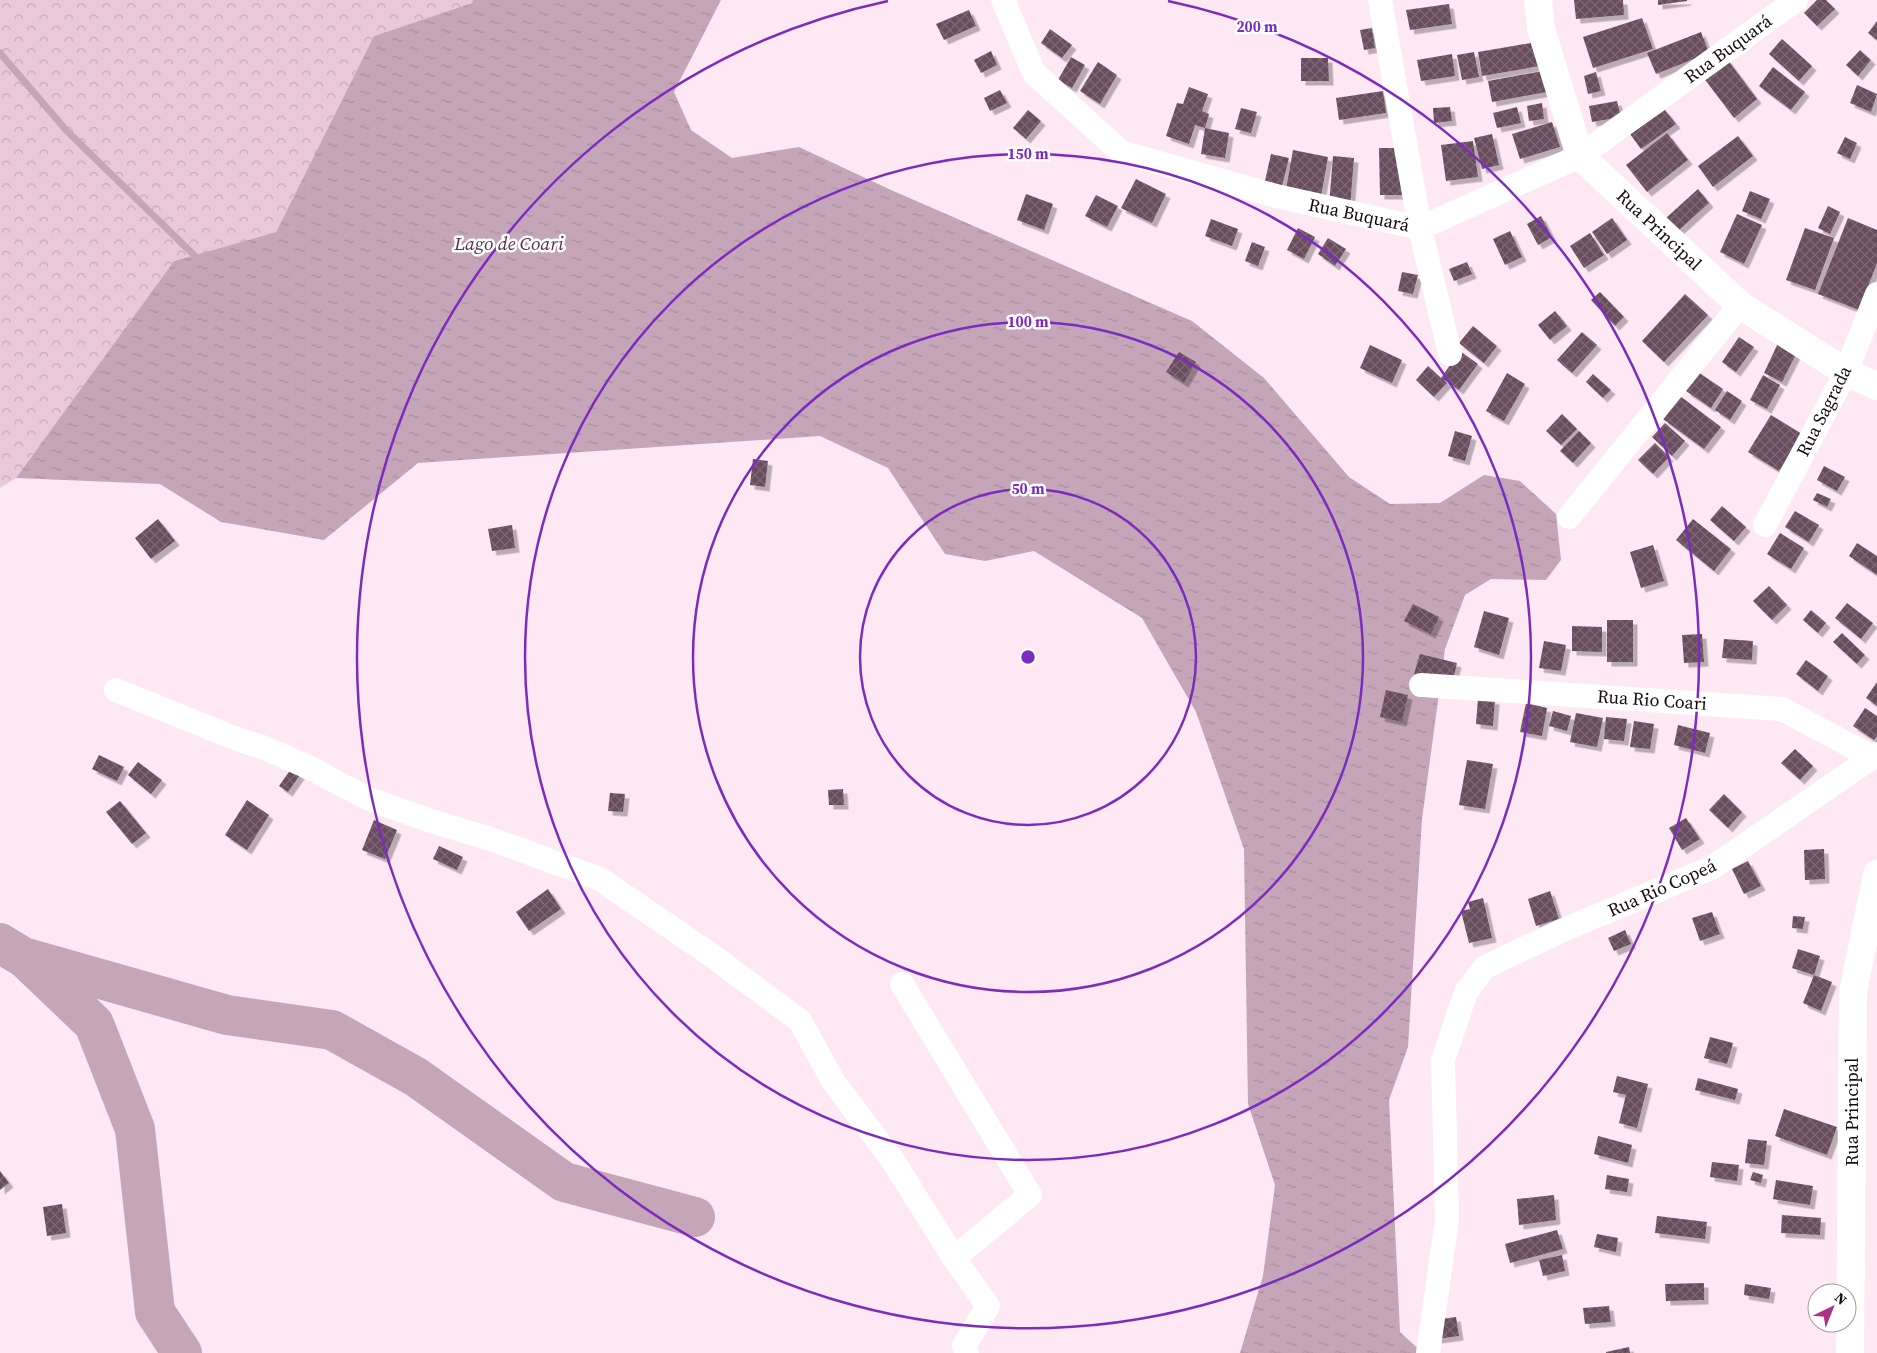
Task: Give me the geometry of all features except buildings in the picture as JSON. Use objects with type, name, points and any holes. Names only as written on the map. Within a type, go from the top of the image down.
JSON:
[{"type":"street","name":"Rua Buquará","points":[[1003,0],[1034,73],[1121,152],[1276,196],[1420,228],[1580,156],[1796,0]]},
{"type":"street","points":[[1380,0],[1420,228],[1450,354]]},
{"type":"street","points":[[1538,0],[1542,29],[1580,156]]},
{"type":"street","name":"Rua Principal","points":[[1580,156],[1740,305],[1846,372],[1877,386]]},
{"type":"street","name":"Rua Sagrada","points":[[1765,525],[1846,372],[1877,294]]},
{"type":"street","points":[[1569,516],[1740,305]]},
{"type":"street","name":"Rua Rio Coari","points":[[1421,685],[1782,709],[1874,756]]},
{"type":"street","points":[[116,690],[300,763],[367,798],[500,842],[600,878],[714,957],[800,1021],[833,1081],[893,1161],[954,1258],[988,1306],[964,1346],[967,1353]]},
{"type":"street","name":"Rua Rio Copeá","points":[[1428,1353],[1448,1220],[1443,1060],[1466,992],[1485,968],[1561,931],[1713,867],[1874,756]]},
{"type":"street","name":"Rua Principal","points":[[1850,1353],[1853,992],[1877,874]]},
{"type":"street","points":[[902,984],[1030,1195],[954,1258]]},
{"type":"green space","points":[[0,0],[473,0],[472,3],[374,36],[276,232],[174,261],[16,478],[0,488]]},
{"type":"water","name":"Lago de Coari","points":[[473,0],[721,0],[674,92],[691,130],[732,158],[799,147],[891,190],[1192,321],[1264,378],[1349,477],[1390,504],[1440,503],[1484,475],[1520,481],[1556,514],[1561,560],[1546,580],[1491,579],[1465,595],[1445,649],[1422,819],[1408,1047],[1389,1100],[1400,1332],[1423,1353],[1240,1353],[1263,1276],[1275,1185],[1248,1104],[1244,849],[1196,712],[1142,618],[1034,551],[985,561],[945,554],[888,468],[820,436],[418,463],[324,540],[221,522],[160,484],[16,478],[174,261],[276,232],[374,36],[472,3]]},
{"type":"waterway","points":[[0,53],[66,130],[201,262]]},
{"type":"waterway","points":[[0,943],[23,957],[227,1015],[332,1030],[416,1077],[564,1182],[695,1217]]},
{"type":"waterway","points":[[27,960],[94,1024],[135,1129],[155,1312],[182,1353]]}]
